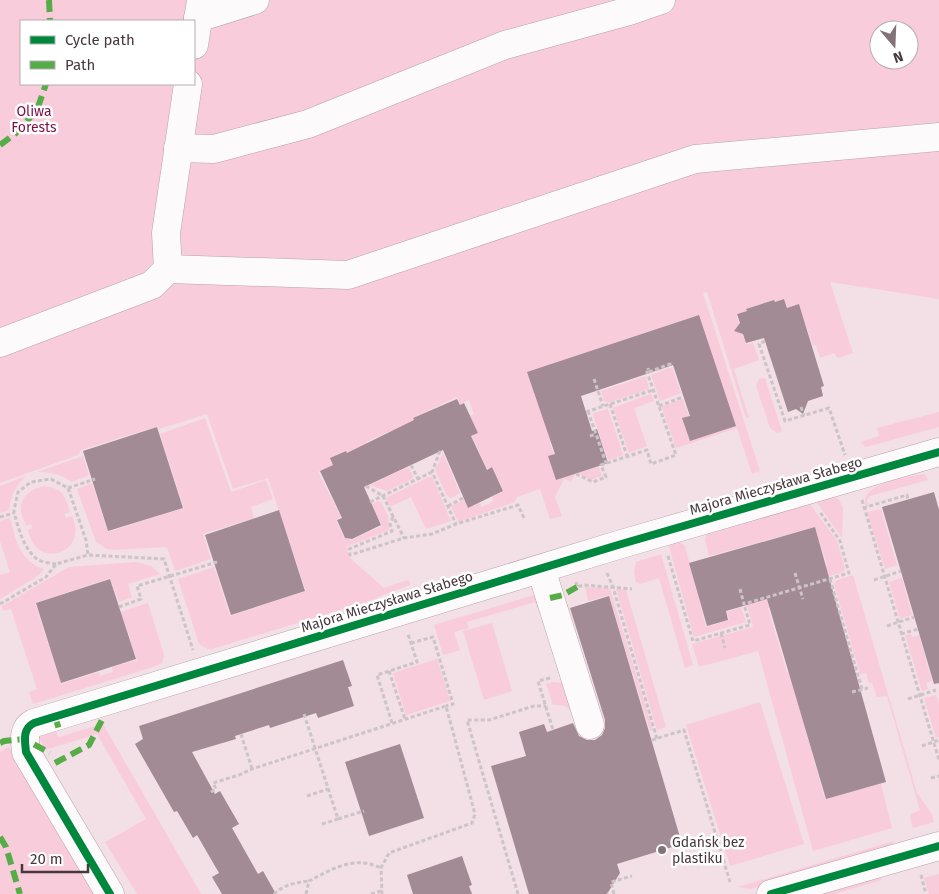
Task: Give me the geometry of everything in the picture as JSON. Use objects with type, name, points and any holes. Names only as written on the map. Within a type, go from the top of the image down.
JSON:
[{"type":"street","points":[[195,38],[199,9],[255,0]]},
{"type":"street","points":[[178,148],[214,149],[308,124],[505,45],[629,11],[661,0]]},
{"type":"street","points":[[168,269],[166,233],[188,85]]},
{"type":"street","points":[[0,343],[152,284],[168,269],[348,275],[695,159],[939,137]]},
{"type":"street","name":"Majora Mieczysława Słabego","points":[[110,894],[26,752],[24,739],[26,730],[30,725],[541,569],[939,452]]},
{"type":"street","points":[[541,569],[590,725]]},
{"type":"street","points":[[771,894],[939,846]]},
{"type":"path","points":[[766,342],[759,344],[785,421],[829,408],[845,455]]},
{"type":"path","points":[[576,474],[593,482],[606,477],[602,465],[627,456],[646,450],[651,464],[676,455],[648,372],[649,370],[670,364],[669,361]]},
{"type":"path","points":[[594,379],[603,406]]},
{"type":"path","points":[[775,390],[780,388]]},
{"type":"path","points":[[606,463],[587,412],[653,390]]},
{"type":"path","points":[[659,406],[683,397]]},
{"type":"path","points":[[610,404],[627,456]]},
{"type":"path","points":[[801,407],[804,416]]},
{"type":"path","points":[[590,436],[596,434]]},
{"type":"path","points":[[370,502],[432,472],[440,451]]},
{"type":"path","points":[[411,465],[418,479]]},
{"type":"path","points":[[432,472],[456,524]]},
{"type":"path","points":[[88,555],[86,540],[68,488],[51,479],[31,482],[18,492],[14,513],[23,542],[38,560],[56,564],[88,555],[164,559],[190,641]]},
{"type":"path","points":[[68,488],[95,479]]},
{"type":"path","points":[[366,486],[384,496],[404,538]]},
{"type":"path","points":[[863,493],[861,502],[885,576],[939,760]]},
{"type":"path","points":[[863,508],[907,495],[908,500]]},
{"type":"path","points":[[448,506],[463,498]]},
{"type":"path","points":[[393,517],[390,524],[392,531],[348,549],[350,555],[404,538],[432,534],[456,524],[518,505],[524,518]]},
{"type":"path","points":[[744,604],[849,573],[840,541],[815,506]]},
{"type":"path","points":[[0,517],[14,513]]},
{"type":"path","points":[[666,547],[693,641],[750,625],[740,589]]},
{"type":"path","points":[[119,607],[141,599],[137,586],[217,562]]},
{"type":"path","points":[[0,604],[46,577],[56,564]]},
{"type":"path","points":[[606,570],[613,587],[657,739]]},
{"type":"path","points":[[874,580],[901,571]]},
{"type":"path","points":[[795,574],[803,599]]},
{"type":"path","points":[[830,579],[862,689]]},
{"type":"path","points":[[577,587],[584,585],[632,589]]},
{"type":"path","points":[[887,626],[914,617]]},
{"type":"path","points":[[901,634],[918,629]]},
{"type":"path","points":[[721,633],[725,648]]},
{"type":"path","points":[[392,723],[377,675],[417,662],[408,635]]},
{"type":"path","points":[[211,792],[216,789],[213,784],[252,769],[453,704],[433,637],[411,643]]},
{"type":"path","points":[[390,671],[405,719]]},
{"type":"path","points":[[538,684],[553,730]]},
{"type":"path","points":[[852,692],[868,688]]},
{"type":"path","points":[[908,699],[936,690]]},
{"type":"path","points":[[371,894],[381,892],[380,868],[389,853],[472,823],[475,814],[446,706]]},
{"type":"path","points":[[518,894],[468,720],[488,720],[534,706],[546,706]]},
{"type":"path","points":[[304,714],[338,819]]},
{"type":"path","points":[[652,740],[684,730],[730,882]]},
{"type":"path","points":[[241,734],[252,769]]},
{"type":"path","points":[[922,746],[939,740]]},
{"type":"path","points":[[931,778],[939,776]]},
{"type":"path","points":[[307,796],[328,789]]},
{"type":"path","points":[[322,824],[364,811]]},
{"type":"path","points":[[274,894],[281,888],[293,883],[309,881],[336,866],[358,862],[373,864],[380,868]]},
{"type":"path","points":[[920,873],[926,894]]},
{"type":"path","points":[[614,894],[611,882],[632,876]]},
{"type":"path","points":[[306,894],[309,881]]},
{"type":"path","points":[[609,894],[613,889]]},
{"type":"green space","name":"Oliwa Forests","points":[[0,0],[939,0],[939,299],[830,282],[853,353],[838,358],[834,353],[820,358],[816,345],[813,346],[799,304],[788,308],[784,299],[775,302],[774,300],[736,314],[746,344],[753,343],[759,360],[734,369],[749,418],[746,418],[707,292],[703,293],[760,471],[752,474],[737,428],[676,448],[662,408],[663,406],[683,399],[694,431],[730,419],[698,315],[551,364],[557,440],[550,443],[559,469],[596,458],[602,476],[591,480],[576,472],[571,482],[564,479],[555,497],[562,516],[550,519],[540,489],[517,497],[515,502],[458,522],[451,506],[464,500],[468,508],[480,503],[482,507],[494,501],[492,497],[504,491],[492,467],[487,469],[472,436],[478,433],[470,416],[474,414],[469,400],[460,404],[457,397],[412,418],[415,425],[393,435],[391,431],[366,442],[369,447],[349,456],[346,450],[330,458],[333,465],[318,472],[341,517],[336,520],[344,538],[351,540],[382,526],[372,504],[378,501],[381,502],[388,516],[389,530],[346,547],[350,558],[384,588],[408,580],[410,585],[369,601],[207,649],[199,644],[178,579],[214,567],[230,616],[306,591],[268,478],[233,489],[207,414],[159,429],[158,426],[81,450],[78,455],[0,483]]},
{"type":"green space","points":[[672,367],[681,393],[660,401],[651,375]]},
{"type":"green space","points":[[646,376],[649,389],[607,403],[604,401],[601,391]]},
{"type":"green space","points":[[765,378],[782,431],[778,433],[770,428],[756,386],[759,379]]},
{"type":"green space","points":[[650,394],[654,401],[634,408],[647,446],[629,453],[613,408]]},
{"type":"green space","points":[[608,409],[623,455],[608,460],[593,415]]},
{"type":"green space","points":[[939,412],[939,427],[866,447],[860,442],[879,436],[877,428]]},
{"type":"green space","points":[[205,418],[231,492],[266,480],[273,499],[251,507],[254,518],[203,534],[211,559],[175,571],[167,547],[114,550],[107,549],[96,542],[77,489],[92,483],[108,532],[184,508],[160,434]]},
{"type":"green space","points":[[443,453],[460,493],[451,498],[447,496],[435,470]]},
{"type":"green space","points":[[83,456],[89,475],[72,482],[55,474],[37,472]]},
{"type":"green space","points":[[408,467],[413,476],[412,479],[387,491],[370,485]]},
{"type":"green space","points":[[922,474],[926,475],[928,480],[870,496],[867,501],[869,506],[866,507],[865,499],[869,492],[876,487],[895,480]]},
{"type":"green space","points":[[26,476],[14,492],[9,510],[0,513],[0,486]]},
{"type":"green space","points":[[432,477],[451,521],[426,529],[411,497],[390,507],[386,499]]},
{"type":"green space","points":[[44,486],[55,489],[62,494],[70,512],[64,514],[66,518],[72,516],[75,527],[75,535],[70,546],[54,554],[42,552],[35,546],[28,530],[32,528],[31,524],[26,526],[21,512],[24,497],[31,491]]},
{"type":"green space","points":[[832,495],[839,500],[843,508],[842,538],[814,498]]},
{"type":"green space","points":[[810,504],[837,541],[845,568],[843,572],[803,584],[800,573],[827,565],[815,527],[709,556],[705,540],[706,534]]},
{"type":"green space","points":[[881,509],[897,565],[885,569],[867,512]]},
{"type":"green space","points":[[10,518],[17,542],[24,555],[29,561],[44,569],[38,576],[0,599],[0,575],[10,572],[0,541],[0,521]]},
{"type":"green space","points":[[678,540],[685,546],[706,627],[729,620],[727,612],[741,607],[746,622],[694,637],[668,543]]},
{"type":"green space","points":[[661,554],[693,665],[685,668],[659,578],[640,584],[636,582],[634,571],[636,562]]},
{"type":"green space","points":[[136,562],[151,566],[160,574],[128,584],[132,597],[119,602],[110,578],[35,603],[61,684],[99,672],[100,676],[113,672],[112,667],[137,660],[121,612],[148,603],[164,655],[162,663],[33,704],[29,692],[37,689],[11,609],[3,611],[2,606],[69,567]]},
{"type":"green space","points":[[853,575],[917,793],[932,814],[934,822],[913,828],[911,814],[920,810],[887,696],[877,697],[866,673],[860,674],[834,584],[837,580]]},
{"type":"green space","points":[[902,578],[912,615],[900,619],[889,582]]},
{"type":"green space","points":[[585,587],[610,588],[653,730],[650,731],[609,595],[588,601]]},
{"type":"green space","points":[[616,589],[626,590],[666,727],[657,730]]},
{"type":"green space","points":[[794,592],[796,599],[768,608],[787,673],[789,672],[825,799],[881,784],[892,828],[813,851],[758,651],[699,667],[692,644],[753,627],[747,605]]},
{"type":"green space","points":[[541,593],[544,602],[537,608],[535,602],[467,622],[469,628],[454,632],[460,650],[443,655],[434,625]]},
{"type":"green space","points":[[492,623],[512,691],[484,700],[463,631]]},
{"type":"green space","points":[[911,634],[912,637],[919,635],[932,681],[926,683],[928,689],[922,691],[905,635]]},
{"type":"green space","points":[[437,659],[450,701],[406,715],[393,673]]},
{"type":"green space","points":[[553,682],[564,683],[584,735],[580,736],[575,719],[569,710],[560,705],[553,705],[546,684]]},
{"type":"green space","points":[[936,695],[939,703],[939,737],[936,738],[924,698]]},
{"type":"green space","points":[[760,702],[804,844],[730,866],[686,725]]},
{"type":"green space","points":[[103,724],[201,894],[137,894],[105,842],[146,819],[97,734],[45,750],[39,737],[41,732],[48,728],[51,732],[56,731],[58,737]]},
{"type":"green space","points":[[9,747],[97,894],[0,894],[0,752]]},
{"type":"green space","points":[[894,841],[891,848],[751,889],[738,887]]},
{"type":"green space","points":[[939,874],[939,894],[929,894],[924,878]]},
{"type":"green space","points":[[879,877],[882,880],[834,894],[808,894]]},
{"type":"building","points":[[784,299],[787,308],[799,304],[824,386],[821,387],[823,396],[808,401],[803,414],[796,409],[788,412],[764,338],[746,343],[743,334],[734,331],[740,323],[737,314],[774,300],[775,302]]},
{"type":"building","points":[[699,315],[736,426],[690,441],[682,418],[690,416],[673,365],[581,396],[592,431],[597,429],[608,463],[556,480],[548,456],[555,454],[527,372]]},
{"type":"building","points":[[457,399],[460,405],[464,403],[478,433],[471,436],[487,470],[492,467],[503,491],[468,508],[443,450],[364,487],[381,525],[352,539],[345,538],[337,520],[342,518],[320,471],[333,465],[330,458],[346,451],[347,453],[414,420],[413,418]]},
{"type":"building","points":[[157,427],[183,508],[108,531],[83,451]]},
{"type":"building","points":[[934,492],[939,510],[939,683],[934,684],[882,507]]},
{"type":"building","points":[[279,510],[305,591],[231,615],[205,535]]},
{"type":"building","points":[[815,527],[886,782],[826,799],[767,599],[726,611],[728,620],[707,626],[689,563]]},
{"type":"building","points":[[110,579],[136,659],[61,683],[36,603]]},
{"type":"building","points":[[609,596],[682,844],[617,864],[620,873],[607,894],[529,894],[491,766],[526,756],[519,732],[544,724],[547,732],[573,723],[579,736],[587,740],[595,740],[602,735],[605,728],[605,720],[570,608]]},
{"type":"building","points":[[343,660],[352,686],[348,687],[354,706],[318,718],[316,713],[270,728],[269,725],[235,736],[236,739],[192,752],[215,794],[220,791],[239,824],[232,828],[258,874],[263,871],[276,894],[222,894],[212,877],[219,873],[197,835],[193,838],[177,811],[174,812],[135,744],[143,739],[139,726]]},
{"type":"building","points":[[400,744],[424,818],[369,836],[345,762]]},
{"type":"building","points":[[462,856],[472,885],[469,886],[472,894],[413,894],[407,875]]},
{"type":"marked path","points":[[49,0],[50,20]]},
{"type":"marked path","points":[[0,145],[16,133],[37,110],[46,85]]},
{"type":"marked path","points":[[550,598],[563,595],[577,587]]},
{"type":"marked path","points":[[55,716],[60,733]]},
{"type":"marked path","points":[[55,763],[89,745],[102,720]]},
{"type":"marked path","points":[[0,743],[24,739],[50,753]]},
{"type":"marked path","points":[[0,837],[6,847],[20,894]]},
{"type":"cycle path","points":[[110,894],[26,752],[26,732],[34,723],[618,545],[939,452]]},
{"type":"cycle path","points":[[771,894],[939,846]]},
{"type":"place","name":"Gdańsk bez plastiku","points":[[662,850]]}]
